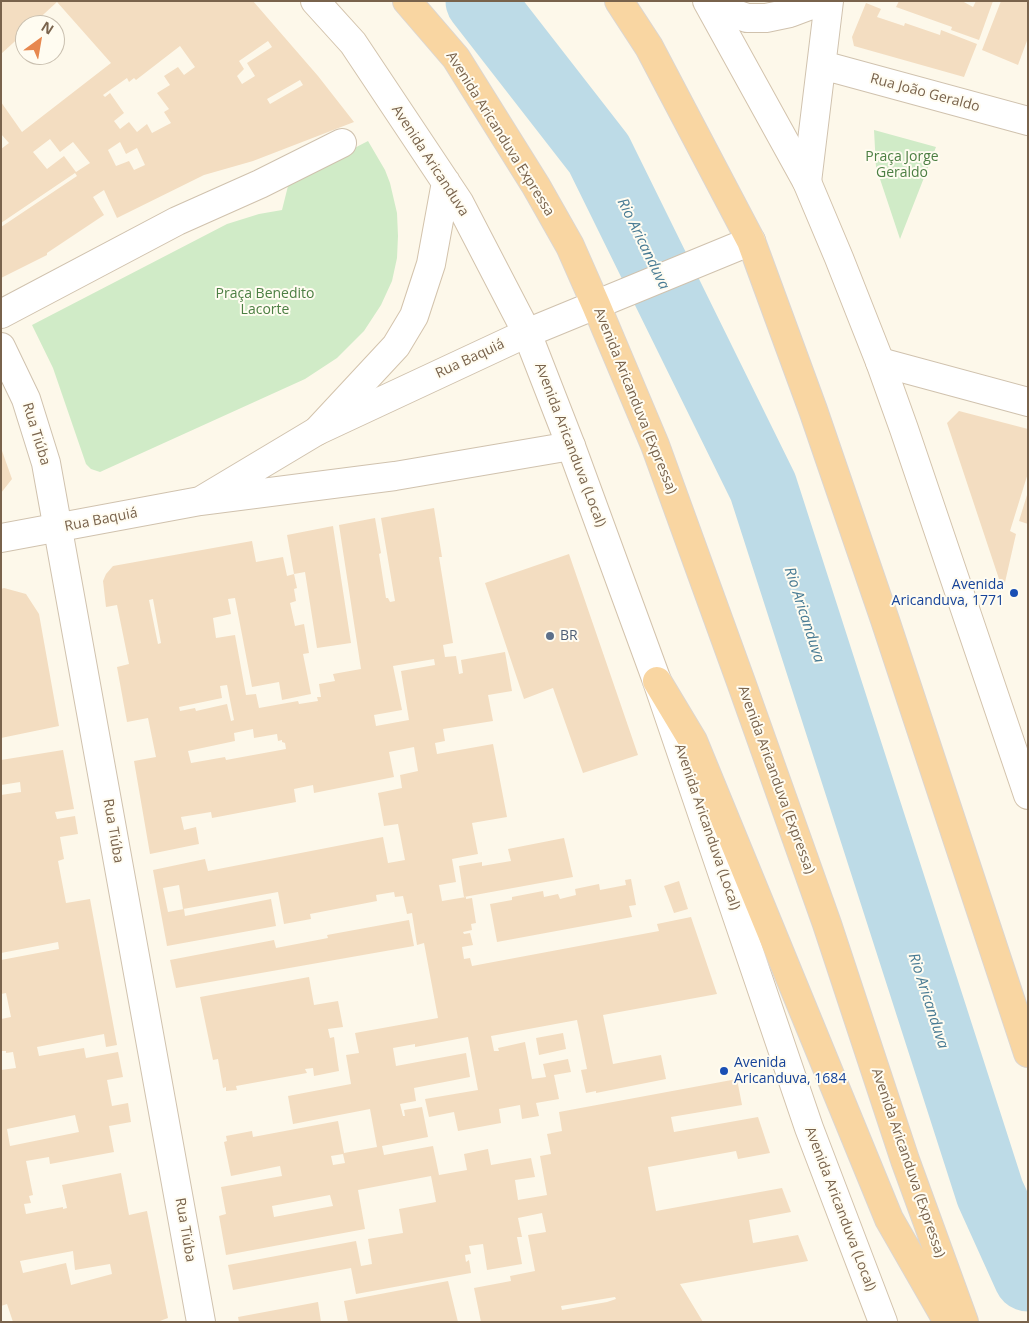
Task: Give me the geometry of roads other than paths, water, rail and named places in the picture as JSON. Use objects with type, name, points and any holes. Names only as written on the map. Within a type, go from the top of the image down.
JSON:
[{"type":"highway","name":"Avenida Aricanduva Expressa","points":[[408,1],[456,58],[536,186],[570,246]]},
{"type":"highway","points":[[618,1],[649,48],[740,246],[816,419],[885,620],[1028,1053]]},
{"type":"highway","name":"Avenida Aricanduva (Expressa)","points":[[570,246],[608,299],[655,445],[827,924],[904,1160],[964,1322]]},
{"type":"highway","points":[[657,681],[693,741],[889,1219],[948,1322]]},
{"type":"street","name":"Avenida Aricanduva","points":[[315,1],[352,43],[464,210],[526,333]]},
{"type":"street","points":[[707,1],[807,182],[880,362],[1028,795]]},
{"type":"street","points":[[715,1],[730,12],[747,18],[766,18],[790,13],[806,7],[813,1]]},
{"type":"street","points":[[807,182],[828,1]]},
{"type":"street","name":"Rua João Geraldo","points":[[822,64],[1028,121]]},
{"type":"street","points":[[1,314],[177,221],[260,184],[342,143]]},
{"type":"street","points":[[317,431],[396,346],[414,316],[431,264],[446,182]]},
{"type":"street","name":"Rua Baquiá","points":[[200,501],[317,431],[526,333],[740,246]]},
{"type":"street","name":"Avenida Aricanduva (Local)","points":[[526,333],[571,446],[657,681],[809,1128],[882,1322]]},
{"type":"street","name":"Rua Tiúba","points":[[1,347],[26,399],[43,454],[201,1322]]},
{"type":"street","points":[[880,362],[1028,402]]},
{"type":"street","name":"Rua Baquiá","points":[[1,538],[58,529],[200,501],[395,476],[571,446]]},
{"type":"waterway","name":"Rio Aricanduva","points":[[480,1],[599,154],[763,487],[990,1193],[1028,1277]]},
{"type":"place","name":"Avenida Aricanduva, 1771","points":[[1014,593]]},
{"type":"place","name":"BR","points":[[550,636]]},
{"type":"place","name":"Avenida Aricanduva, 1684","points":[[724,1071]]},
{"type":"park label","name":"Praça Jorge Geraldo","points":[[902,166]]},
{"type":"park label","name":"Praça Benedito Lacorte","points":[[265,302]]}]
